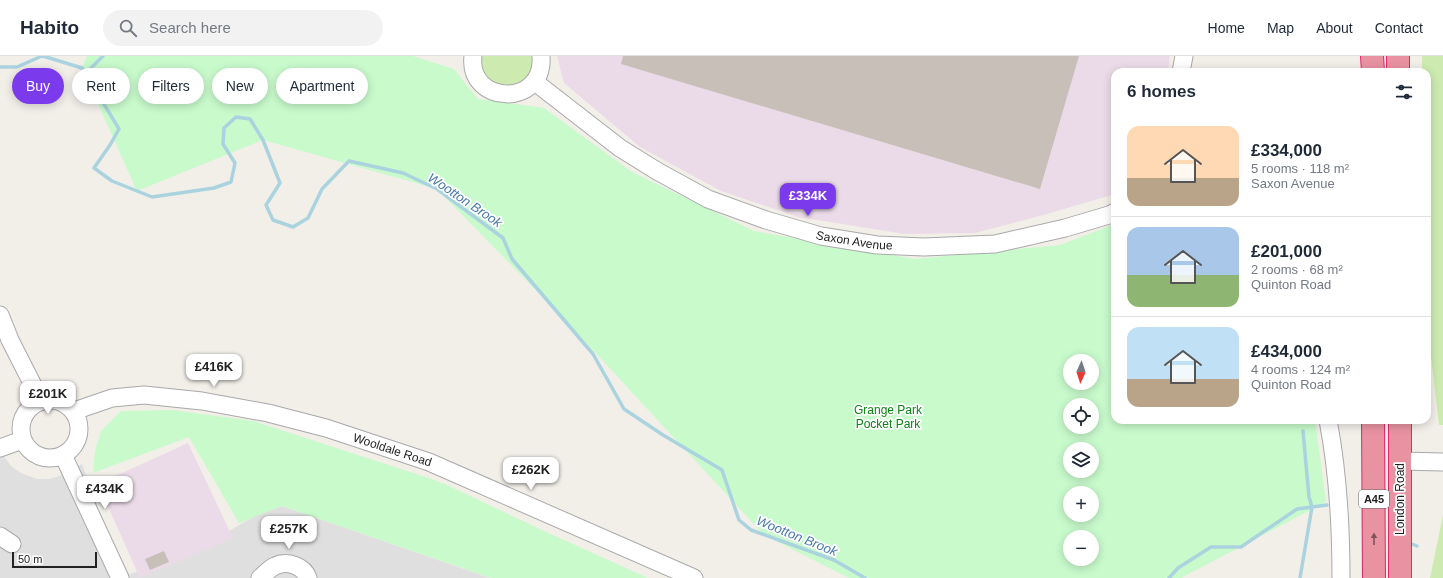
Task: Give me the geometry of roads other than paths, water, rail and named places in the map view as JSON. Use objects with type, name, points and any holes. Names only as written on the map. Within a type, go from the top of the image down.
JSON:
[{"type":"highway","points":[[1372,56],[1373,68]]},
{"type":"highway","points":[[1398,56],[1398,68]]},
{"type":"highway","name":"A45","points":[[1367,424],[1373,465]]},
{"type":"highway","name":"A45","points":[[1373,424],[1374,578]]},
{"type":"highway","name":"London Road","points":[[1400,424],[1400,578]]},
{"type":"street","points":[[473,56],[472,61],[475,73],[481,83],[496,93],[508,95],[521,92],[535,82],[542,64],[541,56]]},
{"type":"street","points":[[1182,68],[1184,56]]},
{"type":"street","name":"Saxon Avenue","points":[[535,82],[620,148],[657,171],[708,199],[766,220],[821,236],[877,245],[924,247],[995,244],[1065,228],[1111,214]]},
{"type":"street","points":[[0,315],[10,340],[41,401]]},
{"type":"street","name":"Wooldale Road","points":[[74,412],[112,398],[144,395],[228,405],[268,413],[326,428],[429,462],[694,578]]},
{"type":"street","points":[[55,400],[64,403],[74,412],[78,421],[79,432],[76,443],[68,452],[55,458],[44,458],[35,454],[22,440],[20,426],[24,416],[28,409],[41,401],[55,400]]},
{"type":"street","points":[[1329,424],[1337,486],[1341,538],[1341,578]]},
{"type":"street","points":[[0,448],[22,440]]},
{"type":"street","points":[[63,455],[120,578]]},
{"type":"street","points":[[1400,461],[1443,462]]},
{"type":"street","points":[[260,578],[275,565],[283,564],[298,566],[307,574],[308,578]]},
{"type":"waterway","name":"Wootton Brook","points":[[0,67],[17,67],[42,56]]},
{"type":"waterway","name":"Wootton Brook","points":[[43,56],[82,68],[119,129],[94,168],[112,181],[152,197],[214,188],[231,182],[235,163],[223,144],[224,128],[236,117],[250,119],[263,140],[280,183],[266,205],[273,220],[293,227],[308,218],[322,189],[349,161],[403,173],[437,189],[503,238],[512,259],[593,354],[624,409],[663,435],[722,470],[739,520],[751,530],[834,560],[865,578]]},
{"type":"waterway","points":[[91,68],[103,56]]},
{"type":"waterway","name":"Wootton Brook","points":[[1300,578],[1312,507],[1309,497],[1303,431]]},
{"type":"waterway","name":"Wootton Brook","points":[[1169,578],[1178,568],[1211,547],[1241,547],[1297,509],[1327,505]]},
{"type":"waterway","name":"Wootton Brook","points":[[1412,544],[1417,546]]},
{"type":"park label","name":"Grange Park Pocket Park","points":[[888,417]]}]
